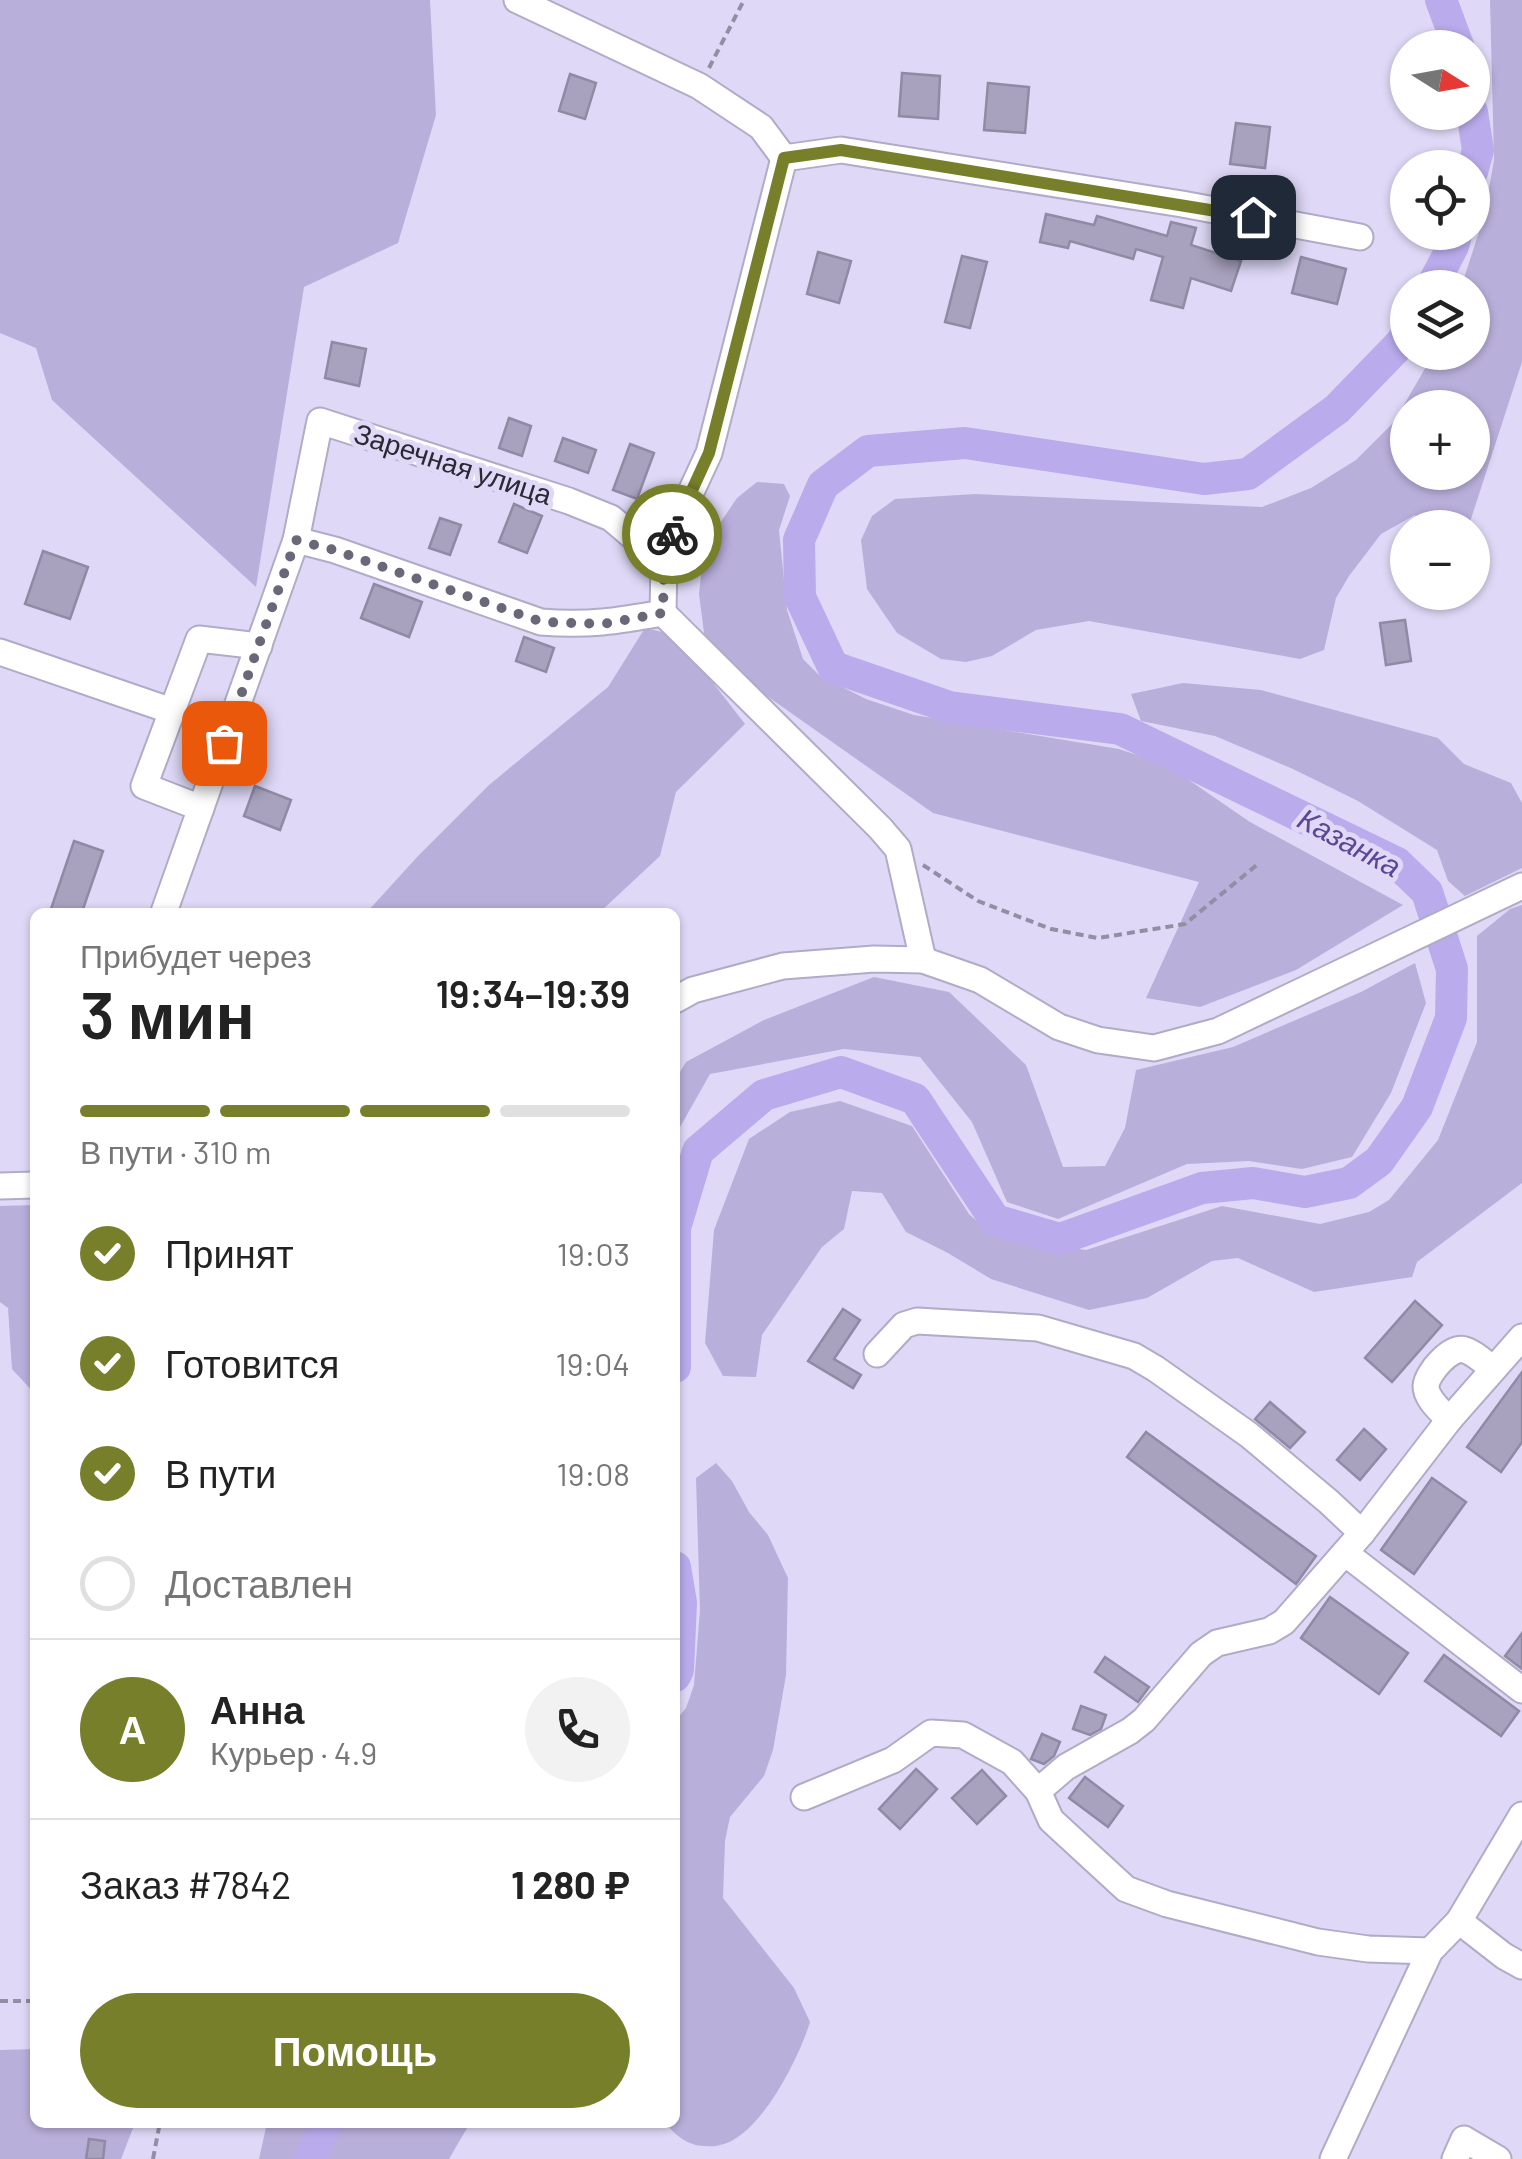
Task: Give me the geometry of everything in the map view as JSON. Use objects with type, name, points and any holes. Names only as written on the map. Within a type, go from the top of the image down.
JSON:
[{"type":"street","points":[[517,0],[700,86],[762,126],[784,158],[709,453],[672,535],[664,563],[663,613],[898,849],[922,960]]},
{"type":"street","points":[[784,158],[841,150],[1182,204],[1360,237]]},
{"type":"street","name":"Заречная улица","points":[[165,908],[296,540],[320,420],[611,518],[664,563]]},
{"type":"street","points":[[296,540],[542,622],[603,624],[663,613]]},
{"type":"street","points":[[201,808],[144,786],[199,639],[258,646]]},
{"type":"street","points":[[0,652],[172,711]]},
{"type":"street","points":[[680,997],[692,990],[784,966],[874,958],[922,960],[980,980],[1060,1026],[1098,1040],[1154,1048],[1218,1031],[1522,886]]},
{"type":"street","points":[[0,1186],[30,1185]]},
{"type":"street","points":[[877,1354],[904,1325],[917,1322],[1038,1328],[1117,1350],[1156,1369],[1248,1435],[1314,1490],[1353,1543],[1522,1690]]},
{"type":"street","points":[[1038,1791],[1066,1766],[1144,1720],[1201,1654],[1217,1643],[1269,1631],[1284,1622],[1522,1337]]},
{"type":"street","points":[[1449,1420],[1430,1398],[1426,1386],[1430,1375],[1458,1348],[1467,1350],[1492,1369]]},
{"type":"street","points":[[804,1797],[893,1760],[931,1734],[963,1735],[1012,1762],[1038,1791],[1051,1820],[1126,1889],[1167,1904],[1318,1942],[1430,1951]]},
{"type":"street","points":[[1332,2159],[1430,1951],[1458,1921],[1522,1815]]},
{"type":"street","points":[[1458,1921],[1522,1966]]},
{"type":"street","points":[[1455,2159],[1464,2139],[1498,2159]]},
{"type":"path","points":[[700,86],[744,0]]},
{"type":"path","points":[[898,849],[978,901],[1051,929],[1098,938],[1185,924],[1258,864]]},
{"type":"path","points":[[0,2001],[30,2001]]},
{"type":"path","points":[[153,2159],[159,2128]]},
{"type":"shaded area","points":[[0,0],[430,0],[436,115],[398,243],[304,287],[256,587],[52,400],[36,348],[0,333]]},
{"type":"shaded area","points":[[1490,0],[1522,0],[1522,362],[1490,460],[1490,390],[1413,390],[1424,370],[1490,370],[1490,270],[1467,270],[1473,250],[1490,250],[1494,160]]},
{"type":"shaded area","points":[[1390,426],[1390,490],[1480,490],[1474,510],[1390,510],[1390,529],[1381,534],[1336,598],[1324,650],[1300,659],[1089,621],[1036,630],[992,656],[966,662],[941,659],[897,633],[867,589],[861,540],[872,516],[895,499],[975,494],[1262,507],[1311,488],[1356,460]]},
{"type":"shaded area","points":[[757,482],[784,484],[790,496],[779,530],[787,610],[803,659],[820,676],[866,699],[914,715],[1119,749],[1167,765],[1250,822],[1403,905],[1296,970],[1200,1007],[1146,998],[1199,882],[933,813],[740,677],[705,640],[699,594],[704,547],[737,498]]},
{"type":"shaded area","points":[[645,628],[676,635],[745,724],[676,792],[660,856],[604,908],[371,908],[489,785],[608,687]]},
{"type":"shaded area","points":[[1183,683],[1261,690],[1438,738],[1464,764],[1511,783],[1522,803],[1522,868],[1465,896],[1448,881],[1437,850],[1358,801],[1215,736],[1141,721],[1131,694]]},
{"type":"shaded area","points":[[1522,905],[1522,1183],[1417,1262],[1412,1277],[1314,1292],[1238,1258],[1212,1261],[1147,1298],[1089,1310],[991,1279],[906,1232],[882,1193],[852,1191],[844,1229],[822,1247],[762,1335],[756,1377],[723,1376],[705,1343],[714,1230],[749,1139],[790,1112],[840,1101],[912,1126],[969,1214],[988,1231],[1012,1240],[1086,1250],[1222,1206],[1320,1224],[1369,1212],[1389,1200],[1438,1140],[1477,1042],[1477,936],[1510,909]]},
{"type":"shaded area","points":[[1415,963],[1426,1003],[1391,1093],[1352,1157],[1302,1169],[1249,1161],[1187,1164],[1058,1219],[1007,1202],[972,1122],[920,1057],[844,1049],[710,1074],[680,1127],[680,1072],[686,1062],[764,1020],[874,977],[949,992],[1026,1065],[1063,1167],[1105,1166],[1125,1128],[1136,1070],[1233,1047],[1361,992]]},
{"type":"shaded area","points":[[30,1205],[30,1389],[12,1369],[8,1308],[0,1302],[0,1206]]},
{"type":"shaded area","points":[[716,1463],[768,1535],[788,1578],[786,1675],[773,1750],[764,1776],[730,1817],[723,1898],[794,1988],[810,2022],[787,2075],[763,2112],[735,2139],[718,2146],[687,2142],[671,2128],[680,2128],[680,1715],[694,1685],[700,1610],[696,1478]]},
{"type":"shaded area","points":[[30,2049],[30,2128],[133,2128],[121,2159],[0,2159],[0,2050]]},
{"type":"shaded area","points":[[266,2128],[467,2128],[449,2159],[259,2159]]},
{"type":"building","points":[[902,73],[940,76],[938,119],[899,116]]},
{"type":"building","points":[[570,74],[596,83],[585,119],[559,111]]},
{"type":"building","points":[[988,83],[1029,87],[1025,133],[984,130]]},
{"type":"building","points":[[1236,123],[1270,127],[1265,168],[1230,164]]},
{"type":"building","points":[[1046,214],[1094,225],[1097,216],[1167,236],[1171,222],[1196,228],[1191,245],[1241,261],[1231,291],[1191,278],[1183,308],[1151,300],[1163,257],[1136,249],[1133,259],[1070,241],[1068,248],[1040,242]]},
{"type":"building","points":[[1264,236],[1290,241],[1286,255],[1260,248]]},
{"type":"building","points":[[818,252],[851,261],[839,303],[807,294]]},
{"type":"building","points":[[962,256],[987,262],[970,328],[945,322]]},
{"type":"building","points":[[1301,257],[1346,269],[1337,304],[1292,293]]},
{"type":"building","points":[[332,342],[366,349],[359,386],[325,378]]},
{"type":"building","points":[[509,418],[531,426],[522,456],[499,448]]},
{"type":"building","points":[[563,438],[596,450],[588,473],[555,461]]},
{"type":"building","points":[[630,444],[654,453],[637,499],[613,490]]},
{"type":"building","points":[[514,504],[542,516],[527,553],[499,542]]},
{"type":"building","points":[[440,518],[461,525],[450,555],[429,548]]},
{"type":"building","points":[[43,551],[88,567],[70,619],[25,604]]},
{"type":"building","points":[[374,584],[422,602],[409,637],[361,618]]},
{"type":"building","points":[[1405,620],[1411,661],[1386,665],[1380,623]]},
{"type":"building","points":[[524,637],[554,648],[546,672],[516,661]]},
{"type":"building","points":[[255,786],[291,800],[280,830],[244,816]]},
{"type":"building","points":[[74,841],[103,851],[83,908],[51,908]]},
{"type":"building","points":[[1415,1301],[1442,1325],[1392,1382],[1365,1358]]},
{"type":"building","points":[[843,1309],[860,1320],[834,1359],[861,1375],[853,1388],[808,1361]]},
{"type":"building","points":[[1522,1372],[1522,1442],[1501,1472],[1467,1447]]},
{"type":"building","points":[[1270,1402],[1305,1432],[1290,1448],[1255,1419]]},
{"type":"building","points":[[1364,1429],[1386,1449],[1360,1480],[1337,1460]]},
{"type":"building","points":[[1146,1432],[1316,1556],[1296,1584],[1127,1457]]},
{"type":"building","points":[[1432,1478],[1466,1502],[1414,1574],[1381,1550]]},
{"type":"building","points":[[1330,1597],[1408,1653],[1379,1694],[1301,1638]]},
{"type":"building","points":[[1522,1633],[1522,1669],[1505,1656]]},
{"type":"building","points":[[1444,1655],[1519,1711],[1501,1736],[1425,1681]]},
{"type":"building","points":[[1105,1657],[1149,1687],[1138,1702],[1095,1672]]},
{"type":"building","points":[[1081,1706],[1106,1715],[1101,1729],[1090,1735],[1073,1729]]},
{"type":"building","points":[[1042,1734],[1060,1742],[1054,1756],[1044,1764],[1031,1759]]},
{"type":"building","points":[[916,1769],[937,1789],[900,1829],[879,1809]]},
{"type":"building","points":[[982,1770],[1006,1796],[977,1824],[952,1798]]},
{"type":"building","points":[[1085,1777],[1123,1806],[1108,1827],[1069,1798]]},
{"type":"building","points":[[89,2139],[105,2141],[103,2159],[86,2159]]},
{"type":"waterway","name":"Казанка","points":[[1441,0],[1452,30]]},
{"type":"waterway","name":"Казанка","points":[[1475,130],[1478,150]]},
{"type":"waterway","name":"Казанка","points":[[1440,270],[1451,250]]},
{"type":"waterway","name":"Казанка","points":[[680,1211],[698,1151],[764,1095],[841,1072],[915,1099],[995,1220],[1060,1239],[1202,1188],[1253,1183],[1305,1192],[1349,1183],[1379,1161],[1417,1107],[1451,1018],[1452,969],[1427,892],[1397,863],[1120,729],[949,707],[833,667],[800,597],[799,540],[823,485],[868,451],[965,443],[1204,479],[1248,474],[1337,409],[1390,354]]},
{"type":"waterway","name":"Казанка","points":[[680,1597],[680,1625]]},
{"type":"waterway","name":"Казанка","points":[[310,2159],[324,2128]]},
{"type":"way so far","points":[[224,743],[296,540],[542,622],[603,624],[663,613],[664,563],[672,534]]},
{"type":"route","points":[[672,534],[709,453],[784,158],[841,150],[1253,217]]}]
